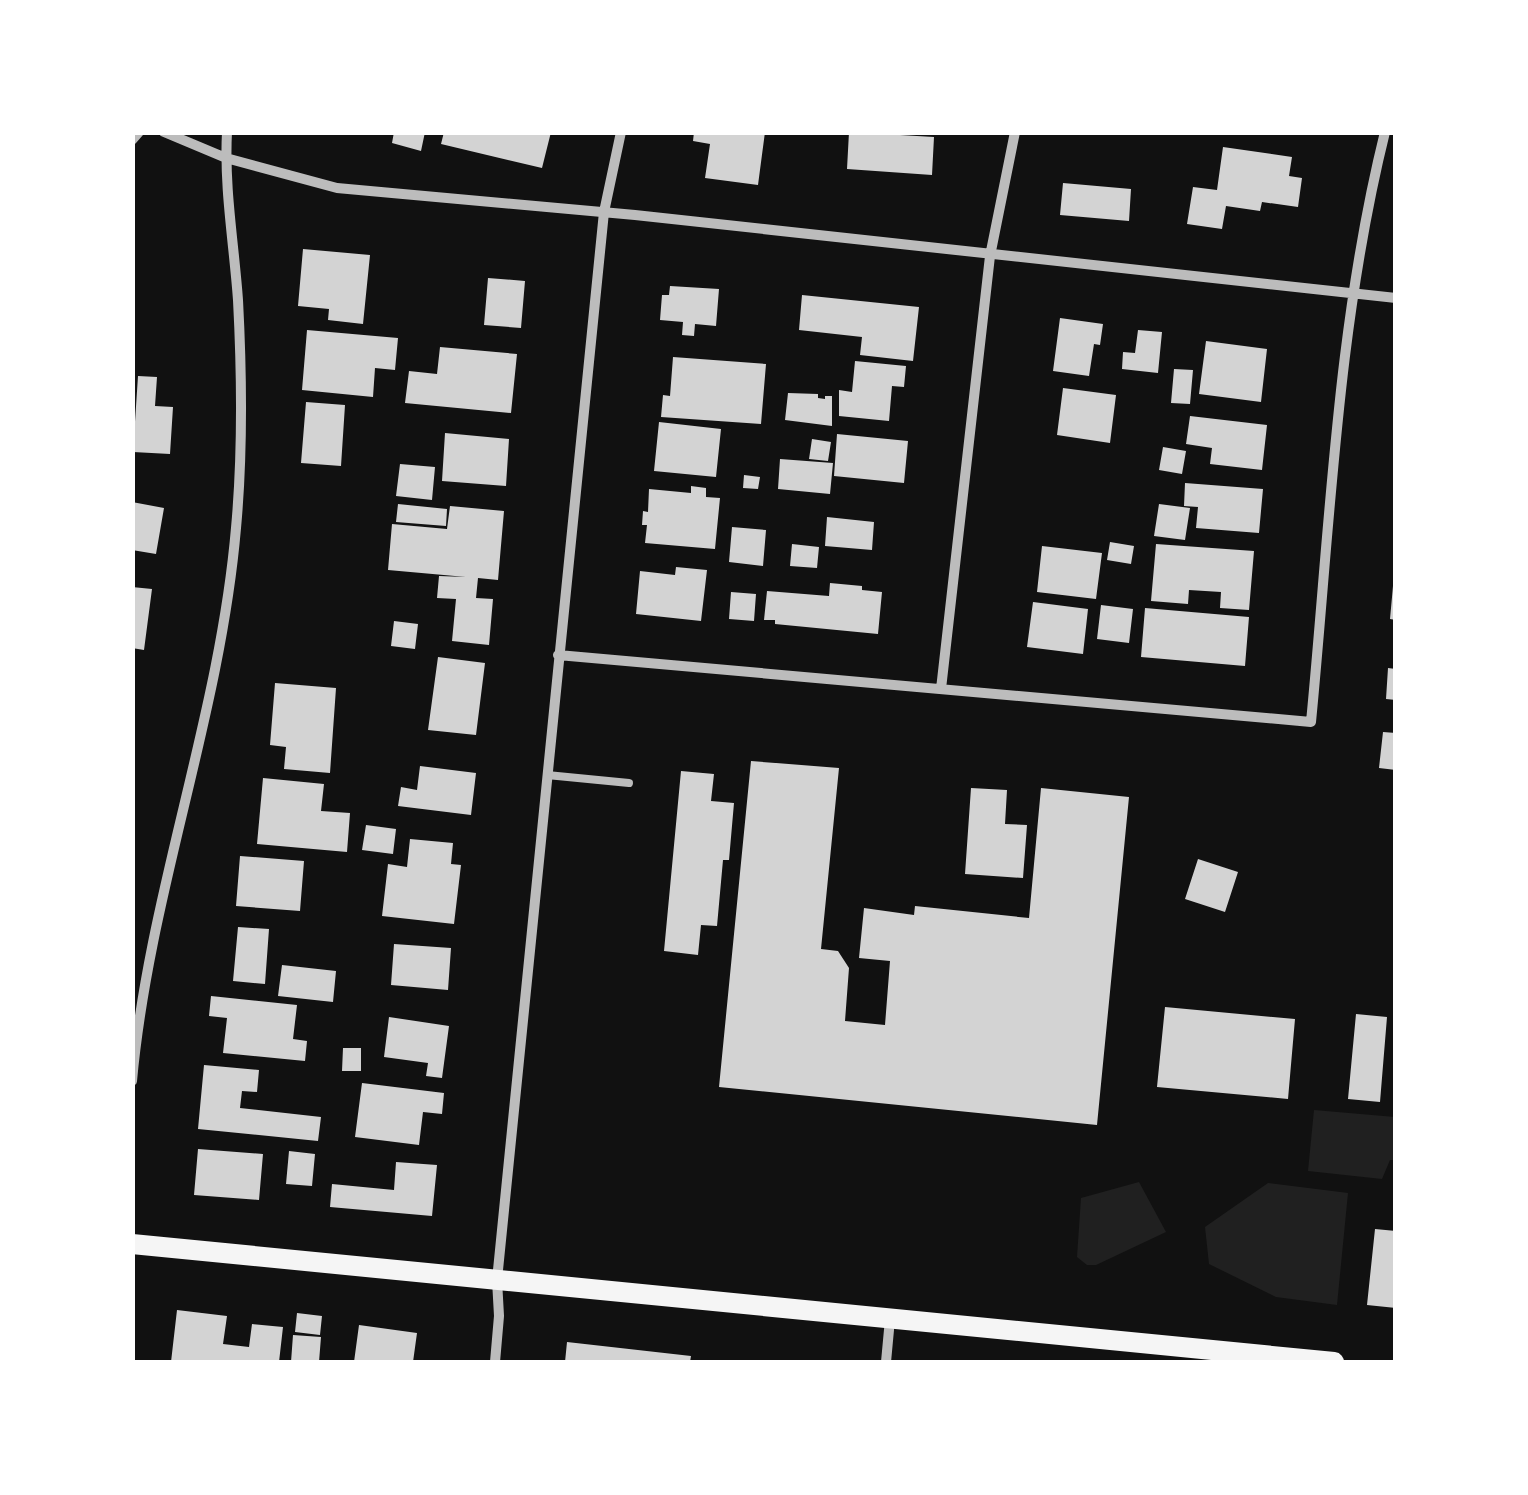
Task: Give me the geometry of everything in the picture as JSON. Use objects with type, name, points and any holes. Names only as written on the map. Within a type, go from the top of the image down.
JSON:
[{"type":"main road","points":[[132,1244],[1256,1359],[1334,1362]]},
{"type":"street","points":[[132,140],[138,132]]},
{"type":"street","points":[[164,132],[226,158],[337,188],[604,212],[1396,298]]},
{"type":"street","points":[[132,1081],[154,934],[220,656],[236,530],[242,414],[227,132]]},
{"type":"street","points":[[494,1362],[499,1316],[497,1280],[558,654],[604,212],[621,132]]},
{"type":"street","points":[[942,689],[990,256],[1015,132]]},
{"type":"street","points":[[558,654],[1310,722],[1352,294],[1365,213],[1385,132]]},
{"type":"street","points":[[886,1362],[890,1319]]},
{"type":"lane","points":[[548,774],[629,783]]},
{"type":"shaded area","points":[[1314,1110],[1395,1117],[1395,1160],[1390,1160],[1382,1179],[1308,1171]]},
{"type":"shaded area","points":[[1139,1182],[1166,1232],[1096,1265],[1087,1265],[1077,1257],[1081,1198]]},
{"type":"shaded area","points":[[1268,1183],[1348,1193],[1337,1305],[1276,1297],[1209,1264],[1205,1227]]},
{"type":"building","points":[[394,132],[425,132],[421,151],[392,143]]},
{"type":"building","points":[[444,132],[551,132],[542,168],[441,144]]},
{"type":"building","points":[[694,132],[765,132],[758,185],[705,178],[710,144],[693,141]]},
{"type":"building","points":[[849,132],[934,137],[932,175],[847,169]]},
{"type":"building","points":[[1223,147],[1292,157],[1289,176],[1302,178],[1298,207],[1262,202],[1260,211],[1226,206],[1222,229],[1187,224],[1193,187],[1217,190]]},
{"type":"building","points":[[1063,183],[1131,189],[1129,221],[1060,215]]},
{"type":"building","points":[[303,249],[370,255],[363,324],[328,320],[329,309],[298,306]]},
{"type":"building","points":[[488,278],[525,281],[521,328],[484,325]]},
{"type":"building","points":[[670,286],[719,289],[716,326],[695,324],[694,336],[682,335],[683,322],[660,320],[662,295],[669,295]]},
{"type":"building","points":[[802,295],[919,307],[913,361],[860,355],[862,337],[799,330]]},
{"type":"building","points":[[1060,318],[1103,324],[1100,345],[1094,344],[1089,376],[1053,371]]},
{"type":"building","points":[[307,330],[398,338],[395,370],[375,368],[373,397],[302,390]]},
{"type":"building","points":[[1138,330],[1162,332],[1158,373],[1122,369],[1123,352],[1135,353]]},
{"type":"building","points":[[1206,341],[1267,349],[1261,402],[1199,394]]},
{"type":"building","points":[[440,347],[517,354],[511,413],[405,403],[409,371],[437,374]]},
{"type":"building","points":[[673,357],[766,364],[761,424],[661,417],[663,395],[670,396]]},
{"type":"building","points":[[855,361],[906,366],[904,387],[892,386],[889,421],[839,416],[839,390],[852,392]]},
{"type":"building","points":[[1174,369],[1193,370],[1190,404],[1171,403]]},
{"type":"building","points":[[138,376],[157,377],[155,406],[173,407],[170,454],[133,452]]},
{"type":"building","points":[[1063,388],[1116,395],[1110,443],[1057,435]]},
{"type":"building","points":[[788,393],[818,394],[818,398],[825,399],[832,396],[832,426],[785,420]]},
{"type":"building","points":[[306,402],[345,405],[341,466],[301,463]]},
{"type":"building","points":[[1190,416],[1267,425],[1262,470],[1210,464],[1212,448],[1186,444]]},
{"type":"building","points":[[659,422],[721,429],[716,477],[654,471]]},
{"type":"building","points":[[445,433],[509,439],[506,486],[442,481]]},
{"type":"building","points":[[837,434],[908,441],[904,483],[834,476]]},
{"type":"building","points":[[812,439],[831,442],[828,461],[809,459]]},
{"type":"building","points":[[1163,447],[1186,451],[1182,474],[1159,470]]},
{"type":"building","points":[[780,459],[833,463],[830,494],[778,489]]},
{"type":"building","points":[[400,464],[435,467],[432,500],[396,496]]},
{"type":"building","points":[[744,475],[760,477],[758,489],[743,488]]},
{"type":"building","points":[[1185,483],[1263,489],[1259,533],[1196,528],[1198,507],[1184,506]]},
{"type":"building","points":[[691,486],[706,488],[706,497],[720,498],[715,549],[645,543],[647,525],[642,525],[643,511],[648,512],[649,489],[691,493]]},
{"type":"building","points":[[132,502],[164,508],[156,554],[132,550]]},
{"type":"building","points":[[398,504],[447,509],[446,526],[396,522]]},
{"type":"building","points":[[1159,504],[1190,508],[1185,540],[1154,536]]},
{"type":"building","points":[[450,506],[504,511],[498,580],[478,578],[476,598],[493,599],[489,645],[452,641],[456,599],[437,598],[439,576],[466,577],[388,570],[392,524],[447,529]]},
{"type":"building","points":[[827,517],[874,522],[872,550],[825,546]]},
{"type":"building","points":[[732,527],[766,530],[763,566],[729,562]]},
{"type":"building","points":[[1110,542],[1134,546],[1131,564],[1107,560]]},
{"type":"building","points":[[792,544],[819,547],[817,568],[790,566]]},
{"type":"building","points":[[1156,544],[1254,551],[1249,610],[1220,608],[1221,592],[1189,590],[1188,604],[1151,601]]},
{"type":"building","points":[[1042,546],[1102,553],[1096,599],[1037,592]]},
{"type":"building","points":[[676,567],[707,570],[701,621],[636,614],[640,571],[675,575]]},
{"type":"building","points":[[830,583],[882,592],[878,634],[764,620],[767,591],[829,596]]},
{"type":"building","points":[[1396,586],[1396,620],[1390,619]]},
{"type":"building","points":[[132,587],[152,589],[144,650],[132,648]]},
{"type":"building","points":[[731,592],[756,594],[754,621],[729,619]]},
{"type":"building","points":[[1033,602],[1088,609],[1083,654],[1027,647]]},
{"type":"building","points":[[1101,605],[1133,609],[1129,643],[1097,639]]},
{"type":"building","points":[[1145,608],[1249,617],[1245,666],[1141,657]]},
{"type":"building","points":[[394,621],[418,624],[415,649],[391,646]]},
{"type":"building","points":[[438,657],[485,663],[476,735],[428,730]]},
{"type":"building","points":[[1388,668],[1396,669],[1396,700],[1386,699]]},
{"type":"building","points":[[275,683],[336,688],[330,773],[284,769],[286,747],[270,745]]},
{"type":"building","points":[[1383,732],[1396,733],[1396,770],[1379,768]]},
{"type":"building","points":[[751,761],[839,768],[821,949],[838,951],[849,968],[845,1021],[885,1025],[890,961],[859,958],[864,908],[914,915],[915,906],[1029,918],[1041,788],[1129,797],[1097,1125],[719,1087]]},
{"type":"building","points":[[420,766],[476,773],[471,815],[398,806],[401,787],[417,790]]},
{"type":"building","points":[[681,771],[714,774],[711,801],[734,803],[729,860],[723,860],[717,926],[701,925],[698,955],[664,951]]},
{"type":"building","points":[[263,778],[324,784],[321,811],[350,813],[347,852],[257,844]]},
{"type":"building","points":[[971,788],[1007,790],[1005,824],[1027,825],[1023,878],[965,874]]},
{"type":"building","points":[[366,825],[396,829],[393,854],[362,850]]},
{"type":"building","points":[[410,839],[453,843],[451,864],[461,865],[454,924],[382,916],[388,864],[407,867]]},
{"type":"building","points":[[240,856],[304,861],[300,911],[236,906]]},
{"type":"building","points":[[1198,859],[1238,872],[1225,912],[1185,899]]},
{"type":"building","points":[[238,927],[269,929],[265,984],[233,981]]},
{"type":"building","points":[[394,944],[451,948],[448,990],[391,985]]},
{"type":"building","points":[[282,965],[336,971],[333,1002],[278,996]]},
{"type":"building","points":[[211,996],[297,1005],[293,1039],[307,1041],[305,1061],[223,1053],[227,1018],[209,1016]]},
{"type":"building","points":[[1165,1007],[1295,1019],[1288,1099],[1157,1087]]},
{"type":"building","points":[[1356,1014],[1387,1017],[1380,1102],[1348,1099]]},
{"type":"building","points":[[389,1017],[449,1026],[442,1078],[426,1076],[428,1063],[384,1057]]},
{"type":"building","points":[[343,1048],[361,1048],[361,1071],[342,1071]]},
{"type":"building","points":[[204,1065],[259,1070],[257,1092],[242,1091],[240,1108],[321,1117],[318,1141],[198,1129]]},
{"type":"building","points":[[362,1083],[444,1093],[442,1114],[423,1112],[419,1145],[355,1137]]},
{"type":"building","points":[[198,1149],[263,1154],[259,1200],[194,1195]]},
{"type":"building","points":[[289,1151],[315,1154],[312,1186],[286,1184]]},
{"type":"building","points":[[396,1162],[437,1165],[432,1216],[330,1207],[332,1184],[394,1190]]},
{"type":"building","points":[[1375,1229],[1396,1231],[1396,1308],[1367,1305]]},
{"type":"building","points":[[177,1310],[227,1316],[223,1344],[249,1347],[252,1324],[283,1327],[279,1362],[171,1362]]},
{"type":"building","points":[[297,1313],[322,1316],[320,1335],[295,1332]]},
{"type":"building","points":[[359,1325],[417,1333],[413,1362],[354,1362]]},
{"type":"building","points":[[293,1335],[321,1337],[319,1362],[291,1362]]},
{"type":"building","points":[[567,1342],[691,1356],[690,1362],[565,1362]]}]
